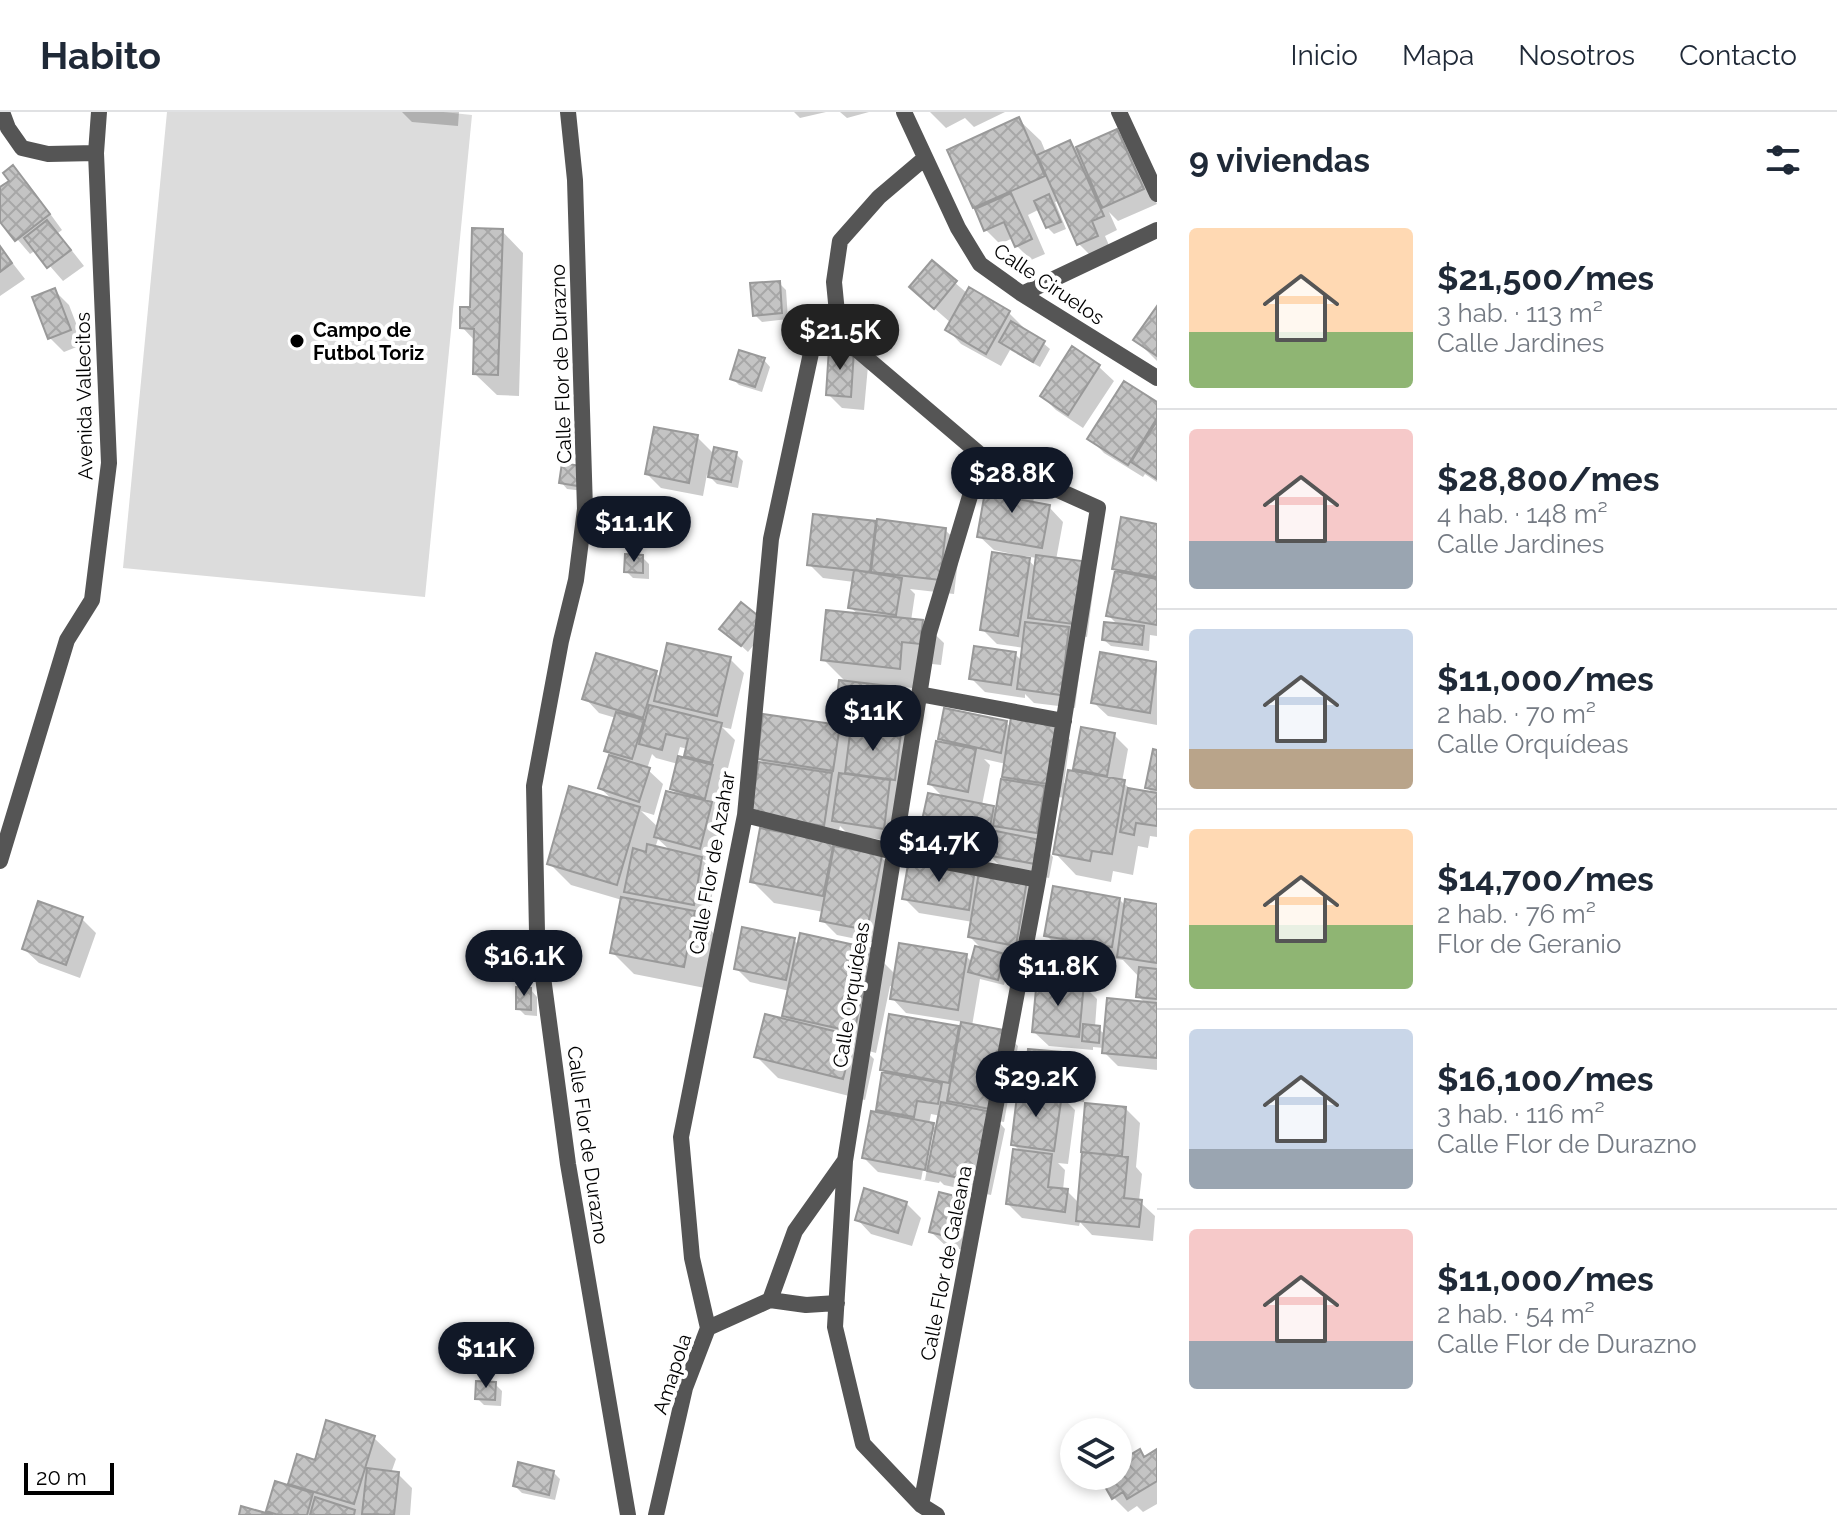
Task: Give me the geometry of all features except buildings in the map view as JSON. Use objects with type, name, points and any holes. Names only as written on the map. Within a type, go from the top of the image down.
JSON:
[{"type":"street","points":[[2,112],[8,128],[22,148],[48,154],[96,153]]},
{"type":"street","name":"Avenida Vallecitos","points":[[0,861],[67,640],[92,600],[109,463],[96,153],[99,112]]},
{"type":"street","name":"Calle Flor de Durazno","points":[[568,112],[575,180],[585,509],[576,580],[561,641],[534,786],[537,932],[568,1164],[628,1515]]},
{"type":"street","name":"Calle Ciruelos","points":[[904,112],[958,228],[980,264],[1022,294],[1157,378]]},
{"type":"street","points":[[1119,112],[1157,194]]},
{"type":"street","points":[[925,158],[879,197],[840,241],[834,282],[838,323],[856,349],[982,456]]},
{"type":"street","points":[[1022,294],[1157,230]]},
{"type":"street","name":"Calle Flor de Azahar","points":[[708,1328],[692,1258],[681,1137],[745,815],[771,539],[814,339],[838,323]]},
{"type":"street","name":"Calle Flor de Galeana","points":[[921,1505],[1038,880],[1098,508],[982,456]]},
{"type":"street","name":"Calle Orquídeas","points":[[937,1515],[921,1505],[863,1444],[835,1327],[845,1161],[929,633],[982,456]]},
{"type":"street","points":[[919,694],[1064,721]]},
{"type":"street","points":[[745,815],[894,852],[1038,880]]},
{"type":"street","points":[[837,1303],[806,1305],[770,1300],[795,1231],[845,1161]]},
{"type":"street","name":"Amapola","points":[[656,1515],[685,1388],[708,1328],[770,1300]]},
{"type":"shaded area","name":"Campo de Futbol Toriz","points":[[167,112],[443,112],[472,115],[425,597],[123,568]]},
{"type":"place","name":"Campo de Futbol Toriz","points":[[297,341]]}]
